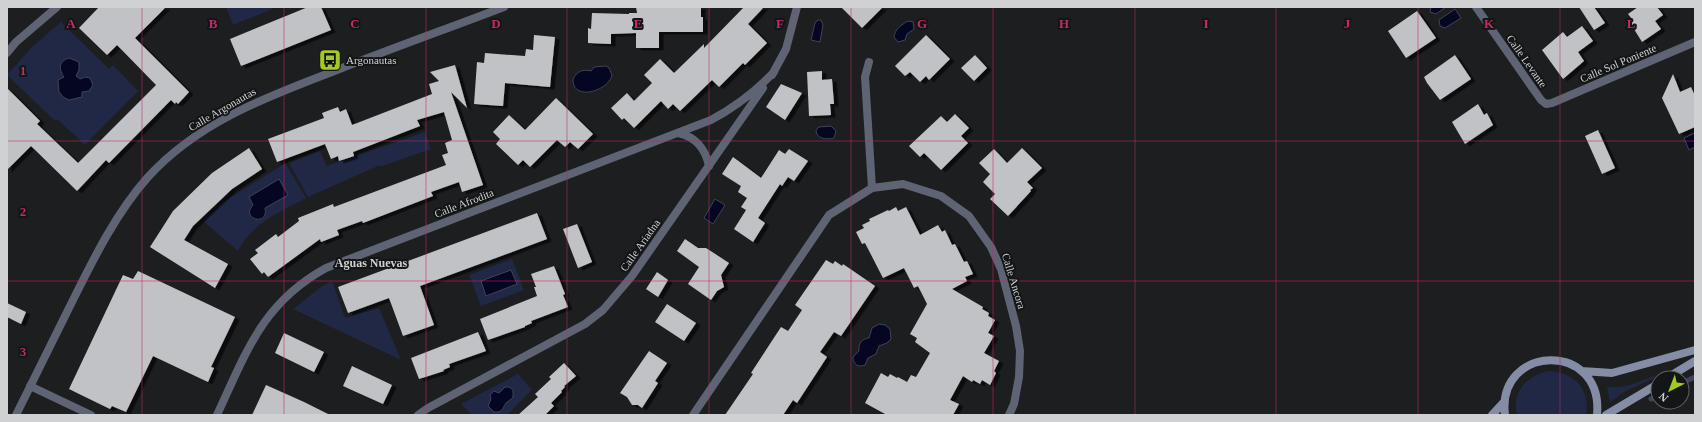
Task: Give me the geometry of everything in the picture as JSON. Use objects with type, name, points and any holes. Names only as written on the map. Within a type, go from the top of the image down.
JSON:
[{"type":"main road","points":[[1582,371],[1612,372],[1695,350]]},
{"type":"main road","points":[[1505,415],[1504,402],[1508,387],[1516,375],[1527,366],[1541,360],[1556,359],[1570,363],[1582,371],[1594,385],[1598,402],[1597,415]]},
{"type":"main road","points":[[1680,370],[1695,361]]},
{"type":"main road","points":[[1606,415],[1650,389]]},
{"type":"main road","points":[[1492,415],[1504,402]]},
{"type":"street","points":[[7,53],[22,37],[57,7]]},
{"type":"street","name":"Calle Argonautas","points":[[16,415],[88,269],[127,204],[148,177],[174,152],[202,131],[267,96],[504,7]]},
{"type":"street","name":"Calle Ariadna","points":[[418,415],[428,408],[585,324],[603,310],[632,276],[774,72],[786,49],[797,7]]},
{"type":"street","name":"Calle Levante","points":[[1476,7],[1541,100],[1549,104]]},
{"type":"street","name":"Calle Sol Poniente","points":[[1549,104],[1695,42]]},
{"type":"street","points":[[869,62],[865,77],[872,188]]},
{"type":"street","name":"Calle Afrodita","points":[[217,415],[256,334],[264,322],[285,297],[311,276],[326,268],[711,120],[758,88],[774,72]]},
{"type":"street","points":[[678,133],[691,138],[702,147],[707,156],[708,166]]},
{"type":"street","name":"Calle Ancora","points":[[694,415],[829,215],[872,188],[903,184],[941,196],[969,216],[992,247],[1001,270],[1016,326],[1020,351],[1019,377],[1014,404],[1009,415]]},
{"type":"street","points":[[30,386],[91,415]]},
{"type":"shaded area","points":[[226,7],[277,7],[233,25]]},
{"type":"shaded area","points":[[1431,7],[1446,7],[1436,14],[1430,12]]},
{"type":"shaded area","points":[[1455,9],[1461,18],[1445,28],[1440,26],[1439,20]]},
{"type":"shaded area","points":[[818,20],[821,20],[823,25],[820,42],[811,40],[815,23]]},
{"type":"shaded area","points":[[908,21],[913,22],[914,29],[907,34],[905,40],[898,42],[894,37],[897,29]]},
{"type":"shaded area","points":[[61,22],[109,69],[113,65],[138,91],[85,145],[57,119],[55,121],[7,75],[32,47]]},
{"type":"shaded area","points":[[69,58],[79,62],[79,70],[76,76],[80,79],[85,77],[90,78],[93,85],[89,91],[82,92],[82,97],[69,100],[63,97],[59,92],[58,80],[64,77],[60,69],[61,63],[65,59]]},
{"type":"shaded area","points":[[606,66],[609,68],[612,75],[604,86],[591,92],[584,92],[578,90],[574,86],[573,79],[578,72],[585,70],[591,71],[594,67]]},
{"type":"shaded area","points":[[831,126],[836,131],[834,138],[825,139],[816,133],[816,130],[819,127]]},
{"type":"shaded area","points":[[425,132],[431,149],[382,166],[378,166],[308,197],[289,163],[320,151],[327,166]]},
{"type":"shaded area","points":[[1695,133],[1695,147],[1689,150],[1684,138]]},
{"type":"shaded area","points":[[286,164],[306,198],[277,213],[259,226],[251,233],[238,251],[203,221],[222,203]]},
{"type":"shaded area","points":[[279,179],[288,195],[265,208],[263,218],[256,219],[252,217],[250,210],[253,205],[249,197]]},
{"type":"shaded area","points":[[715,199],[725,205],[713,224],[704,218]]},
{"type":"shaded area","points":[[512,259],[524,290],[481,306],[469,275]]},
{"type":"shaded area","points":[[511,270],[517,284],[486,296],[481,281]]},
{"type":"shaded area","points":[[332,281],[345,318],[379,308],[401,360],[293,309],[321,287]]},
{"type":"shaded area","points":[[879,324],[885,325],[890,329],[891,339],[887,343],[879,346],[876,354],[868,358],[865,365],[856,365],[853,357],[859,351],[862,340],[869,338],[872,328]]},
{"type":"shaded area","points":[[1548,371],[1565,374],[1578,383],[1583,389],[1586,397],[1586,415],[1517,415],[1516,399],[1522,386],[1533,377]]},
{"type":"shaded area","points":[[518,374],[532,390],[507,415],[472,415],[461,404]]},
{"type":"shaded area","points":[[1695,375],[1695,380],[1690,382],[1690,377]]},
{"type":"shaded area","points":[[1650,378],[1650,380],[1624,392],[1610,402],[1607,387],[1619,387],[1637,383]]},
{"type":"shaded area","points":[[505,387],[509,387],[513,390],[513,397],[507,402],[500,412],[494,412],[488,406],[491,399],[490,395],[494,391],[499,393]]},
{"type":"building","points":[[99,7],[166,7],[135,38],[189,92],[178,104],[176,102],[175,104],[171,100],[109,163],[106,160],[77,191],[31,146],[7,170],[7,88],[40,121],[37,124],[78,163],[156,85],[117,45],[107,55],[79,28]]},
{"type":"building","points":[[308,7],[321,7],[331,30],[241,66],[230,39]]},
{"type":"building","points":[[636,7],[701,7],[703,32],[659,32],[659,48],[636,48],[636,33],[611,34],[611,44],[588,43],[588,28],[591,29],[592,13],[637,13]]},
{"type":"building","points":[[744,7],[764,7],[748,24],[767,43],[745,65],[743,63],[719,87],[712,80],[680,111],[673,104],[668,109],[661,101],[634,128],[624,118],[622,120],[611,108],[627,93],[634,101],[652,83],[644,75],[660,59],[674,73],[704,44],[704,48]]},
{"type":"building","points":[[841,7],[883,7],[862,28]]},
{"type":"building","points":[[1579,7],[1594,7],[1605,23],[1594,30]]},
{"type":"building","points":[[1638,7],[1657,7],[1663,15],[1655,21],[1661,29],[1642,42],[1629,21],[1632,19],[1628,14]]},
{"type":"building","points":[[1417,11],[1436,38],[1406,58],[1388,31]]},
{"type":"building","points":[[1582,26],[1593,41],[1578,52],[1584,61],[1563,79],[1542,50],[1563,32],[1567,37]]},
{"type":"building","points":[[534,35],[555,37],[550,87],[505,83],[503,106],[474,104],[477,62],[484,63],[485,53],[525,56],[526,49],[533,50]]},
{"type":"building","points":[[926,35],[950,59],[929,80],[926,76],[920,82],[910,72],[905,76],[895,66]]},
{"type":"building","points":[[975,55],[987,68],[974,81],[961,68]]},
{"type":"building","points":[[1455,55],[1471,79],[1440,100],[1424,77]]},
{"type":"building","points":[[455,65],[467,108],[451,92],[483,185],[462,192],[459,182],[431,192],[433,196],[363,223],[362,221],[337,230],[339,235],[321,242],[320,239],[268,277],[264,272],[262,274],[250,259],[258,253],[255,250],[276,234],[278,237],[299,221],[298,218],[333,204],[334,207],[446,165],[442,155],[448,153],[445,143],[452,140],[444,112],[417,120],[420,126],[353,152],[354,156],[339,161],[338,156],[331,159],[325,144],[277,162],[268,139],[324,118],[322,113],[338,107],[340,112],[346,109],[352,125],[432,94],[429,84],[439,81],[430,72]]},
{"type":"building","points":[[822,71],[822,80],[832,79],[834,104],[830,104],[831,115],[809,116],[807,72]]},
{"type":"building","points":[[1673,74],[1680,92],[1691,87],[1695,96],[1695,127],[1679,134],[1662,98]]},
{"type":"building","points":[[781,84],[802,93],[785,120],[766,107]]},
{"type":"building","points":[[556,98],[593,134],[578,149],[570,142],[565,147],[557,140],[530,167],[523,160],[518,165],[496,144],[500,139],[493,132],[509,115],[525,130]]},
{"type":"building","points":[[1478,104],[1484,115],[1487,113],[1493,125],[1465,144],[1452,122]]},
{"type":"building","points":[[955,114],[969,128],[961,136],[968,143],[941,170],[924,153],[920,157],[909,146],[941,116],[947,122]]},
{"type":"building","points":[[1598,130],[1615,168],[1602,174],[1585,136]]},
{"type":"building","points":[[249,148],[262,169],[232,189],[193,226],[184,240],[228,264],[215,288],[150,247],[173,211],[212,173]]},
{"type":"building","points":[[1022,148],[1042,168],[1027,182],[1033,188],[1030,190],[1031,191],[1008,216],[990,199],[995,194],[983,182],[990,174],[979,163],[994,149],[1007,163]]},
{"type":"building","points":[[789,149],[808,161],[794,181],[788,177],[782,186],[780,184],[758,218],[765,223],[753,242],[734,229],[746,210],[741,207],[747,198],[738,192],[741,186],[722,174],[733,157],[761,178],[779,150],[785,154]]},
{"type":"building","points":[[896,207],[898,211],[906,207],[920,235],[938,225],[942,232],[945,230],[952,245],[955,244],[964,262],[967,261],[973,274],[965,277],[967,281],[952,289],[983,307],[982,309],[989,313],[988,316],[995,320],[988,333],[994,336],[984,353],[999,361],[994,371],[996,373],[990,385],[982,380],[980,384],[973,380],[972,382],[963,376],[950,400],[959,404],[953,415],[887,415],[865,403],[881,373],[888,377],[890,374],[907,382],[911,375],[916,377],[930,353],[915,342],[917,338],[910,334],[927,304],[918,286],[914,288],[904,268],[883,278],[865,243],[862,244],[856,232],[864,228],[862,225],[870,221],[869,219]]},
{"type":"building","points":[[537,213],[547,239],[420,286],[434,325],[403,336],[389,298],[348,313],[338,287]]},
{"type":"building","points":[[577,224],[592,262],[578,268],[563,229]]},
{"type":"building","points":[[685,239],[698,248],[706,248],[729,263],[721,275],[724,287],[717,291],[711,300],[688,284],[699,267],[677,251]]},
{"type":"building","points":[[826,260],[833,264],[835,261],[842,266],[843,264],[875,286],[841,336],[834,332],[820,352],[827,357],[797,403],[793,400],[783,415],[725,415],[753,374],[751,373],[781,327],[788,331],[802,310],[795,305]]},
{"type":"building","points":[[554,266],[565,294],[563,295],[568,307],[531,321],[532,323],[525,327],[488,340],[480,319],[537,296],[534,287],[536,287],[531,274]]},
{"type":"building","points":[[138,271],[235,317],[211,367],[214,368],[208,382],[153,356],[126,412],[112,406],[110,409],[69,389],[123,275],[133,279]]},
{"type":"building","points":[[657,272],[668,280],[658,297],[646,289]]},
{"type":"building","points":[[7,303],[26,312],[21,324],[7,317]]},
{"type":"building","points":[[667,304],[696,323],[684,341],[655,322]]},
{"type":"building","points":[[478,332],[486,351],[449,364],[450,367],[443,370],[444,371],[419,379],[411,358]]},
{"type":"building","points":[[284,333],[324,352],[314,372],[275,353]]},
{"type":"building","points":[[649,351],[667,363],[655,381],[658,383],[642,408],[638,405],[632,405],[627,397],[620,393]]},
{"type":"building","points":[[564,363],[576,376],[564,386],[565,387],[561,391],[562,392],[551,403],[554,406],[545,415],[518,415],[538,397],[535,394],[551,379],[549,377]]},
{"type":"building","points":[[352,366],[392,385],[383,404],[343,386]]},
{"type":"building","points":[[266,385],[304,402],[330,415],[252,415]]},
{"type":"waterway","points":[[1690,379],[1695,377]]},
{"type":"place","name":"Argonautas","points":[[330,60]]},
{"type":"district","name":"Aguas Nuevas","points":[[371,263]]}]
